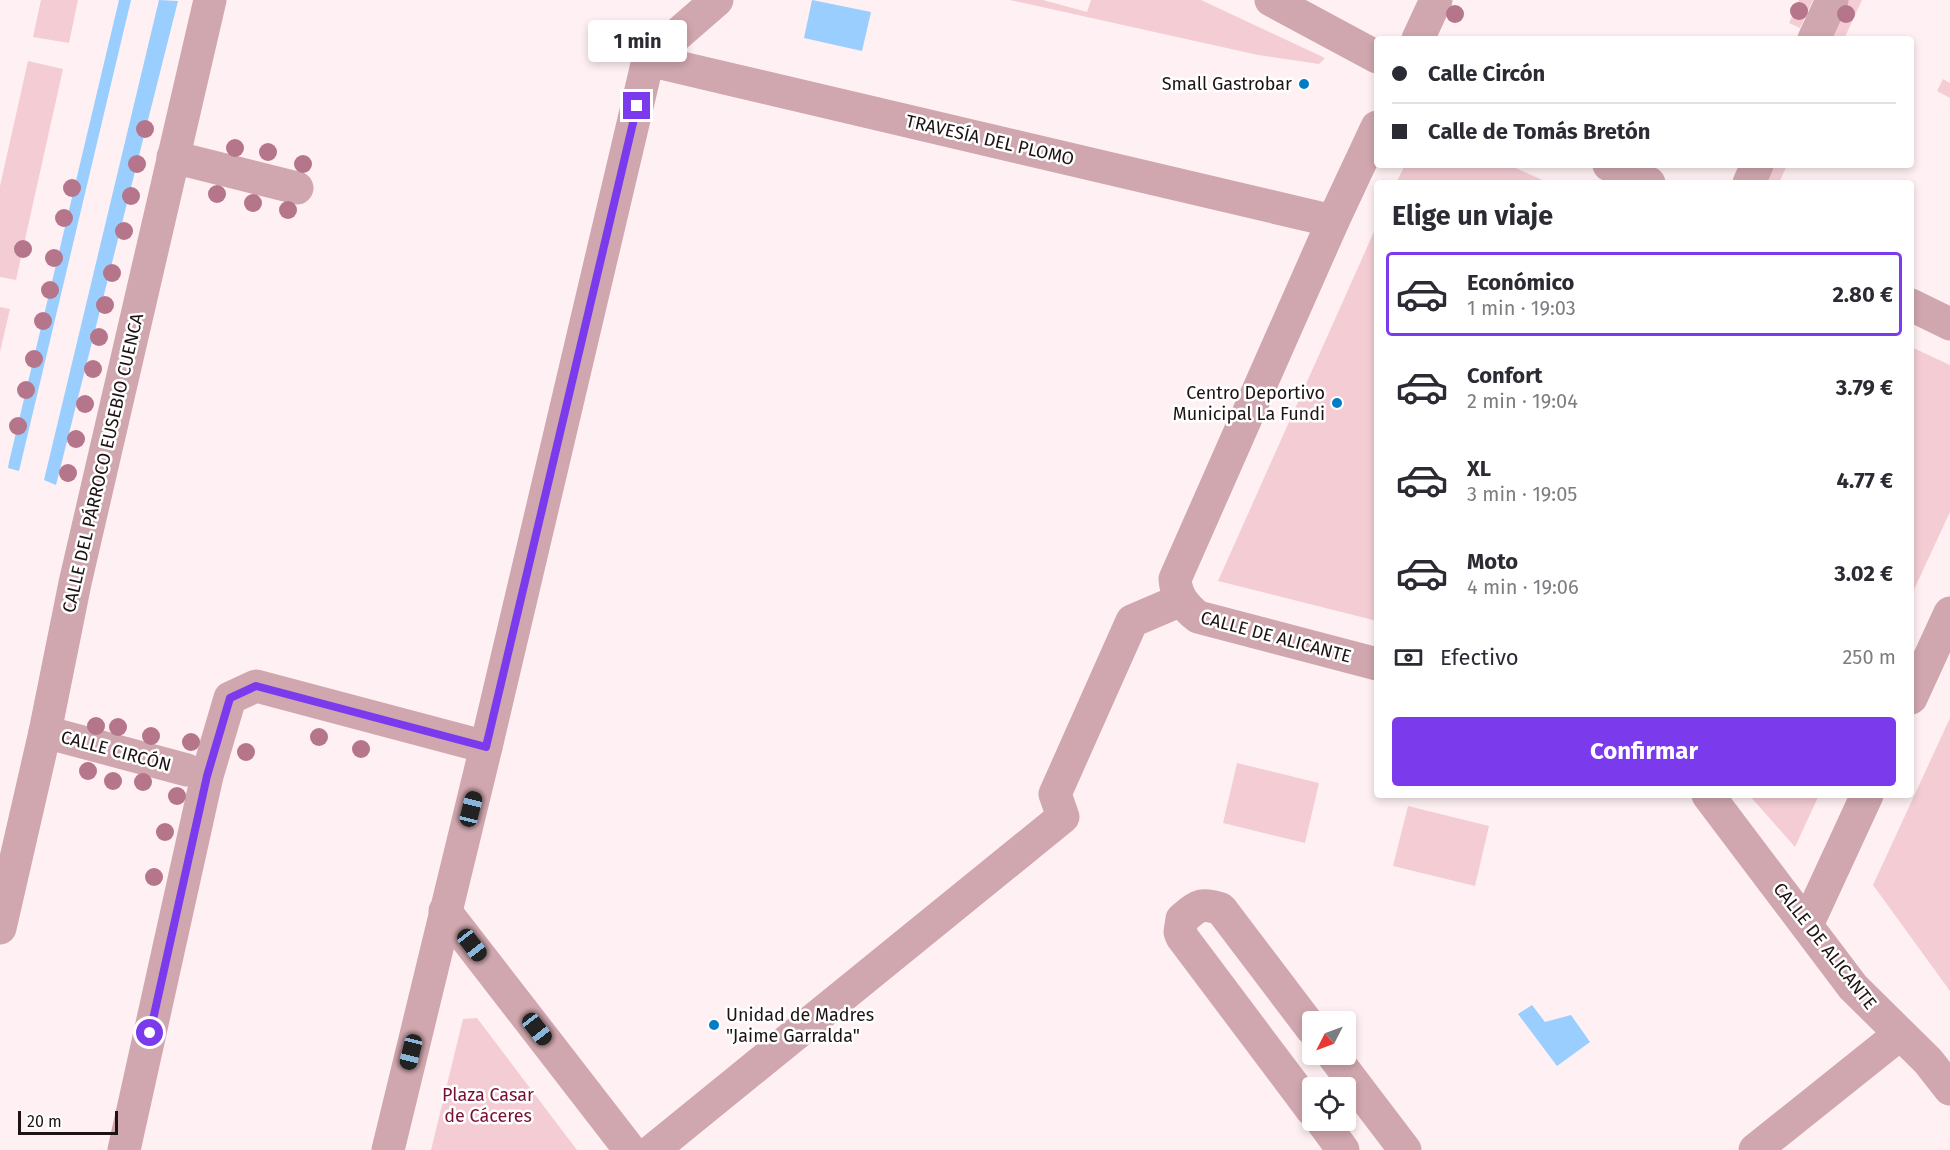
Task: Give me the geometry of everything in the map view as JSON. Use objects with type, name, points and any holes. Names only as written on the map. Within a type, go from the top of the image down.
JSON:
[{"type":"street","name":"CALLE DEL PÁRROCO EUSEBIO CUENCA","points":[[0,928],[45,732],[78,572],[210,0]]},
{"type":"street","points":[[388,1150],[486,747],[648,60],[717,0]]},
{"type":"street","points":[[1270,0],[1374,55]]},
{"type":"street","points":[[1419,36],[1436,0]]},
{"type":"street","points":[[1815,36],[1832,0]]},
{"type":"street","name":"TRAVESÍA DEL PLOMO","points":[[648,60],[1333,221]]},
{"type":"street","points":[[653,1150],[1063,817],[1055,794],[1132,621],[1181,600],[1176,590],[1175,579],[1374,133]]},
{"type":"street","points":[[173,157],[297,188]]},
{"type":"street","points":[[1616,168],[1642,180]]},
{"type":"street","points":[[1914,306],[1950,324]]},
{"type":"street","name":"CALLE DE ALICANTE","points":[[1181,600],[1198,617],[1374,663]]},
{"type":"street","points":[[1914,691],[1950,613]]},
{"type":"street","points":[[124,1150],[207,776],[230,698],[256,686],[486,747]]},
{"type":"street","name":"CALLE CIRCÓN","points":[[45,732],[187,770]]},
{"type":"street","name":"CALLE DE ALICANTE","points":[[1710,798],[1853,987],[1928,1061],[1950,1089]]},
{"type":"street","points":[[1807,925],[1866,798]]},
{"type":"street","points":[[1302,1016],[1221,909],[1208,904],[1199,905],[1182,919],[1180,932],[1187,944],[1302,1097]]},
{"type":"street","points":[[446,911],[630,1150]]},
{"type":"street","points":[[1755,1150],[1900,1034]]},
{"type":"street","points":[[1340,1065],[1405,1150]]},
{"type":"street","points":[[1329,1131],[1343,1150]]},
{"type":"green space","points":[[41,0],[78,0],[69,43],[33,37]]},
{"type":"green space","points":[[1010,0],[1043,0],[1087,12],[1091,0],[1201,0],[1325,58],[1319,64],[1258,55]]},
{"type":"green space","points":[[1799,0],[1813,0],[1800,28],[1789,23]]},
{"type":"green space","points":[[1841,0],[1862,0],[1845,36],[1824,36]]},
{"type":"green space","points":[[28,61],[63,69],[16,280],[0,277],[0,186]]},
{"type":"green space","points":[[1943,79],[1950,83],[1950,98],[1937,91]]},
{"type":"green space","points":[[1404,168],[1516,168],[1542,180],[1398,180]]},
{"type":"green space","points":[[1764,168],[1786,168],[1780,180],[1758,180]]},
{"type":"green space","name":"Centro Deportivo Municipal La Fundi","points":[[1374,232],[1374,620],[1218,581]]},
{"type":"green space","points":[[0,307],[10,309],[0,352]]},
{"type":"green space","points":[[1914,348],[1950,365],[1950,512],[1914,590]]},
{"type":"green space","points":[[1950,718],[1950,991],[1873,885]]},
{"type":"green space","points":[[1237,763],[1319,783],[1305,843],[1223,823]]},
{"type":"green space","points":[[1752,798],[1818,798],[1795,847]]},
{"type":"green space","points":[[1408,806],[1489,826],[1475,886],[1393,866]]},
{"type":"green space","name":"Plaza Casar de Cáceres","points":[[477,1018],[577,1150],[431,1150],[463,1019]]},
{"type":"water","points":[[119,0],[131,0],[19,471],[8,468],[9,462]]},
{"type":"water","points":[[159,0],[178,1],[56,485],[44,480]]},
{"type":"water","points":[[812,0],[871,12],[862,51],[804,38]]},
{"type":"water","points":[[1532,1005],[1545,1022],[1571,1015],[1590,1042],[1557,1066],[1518,1014]]},
{"type":"place","name":"Small Gastrobar","points":[[1304,84]]},
{"type":"place","name":"Centro Deportivo Municipal La Fundi","points":[[1337,403]]},
{"type":"place","name":"Unidad de Madres \"Jaime Garralda\"","points":[[714,1025]]},
{"type":"route","points":[[150,1033],[207,776],[230,698],[256,686],[486,747],[637,106]]}]
